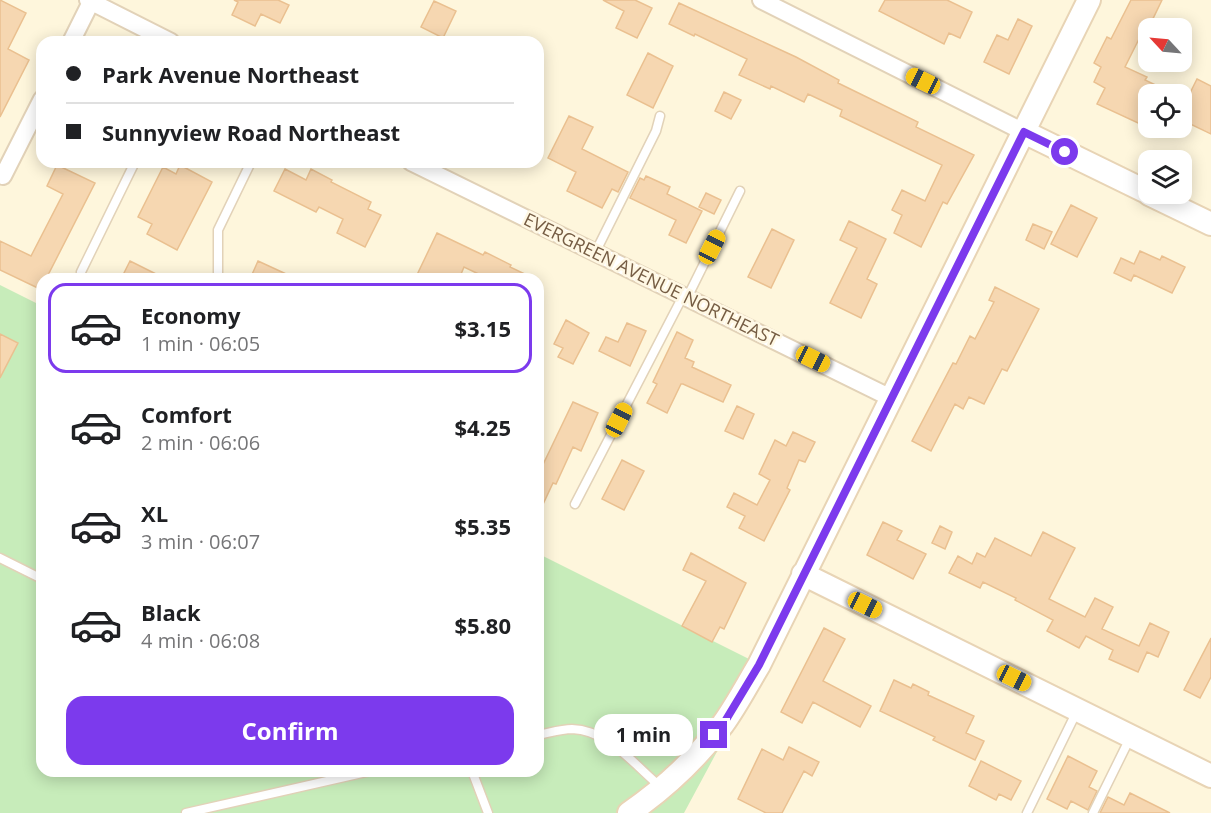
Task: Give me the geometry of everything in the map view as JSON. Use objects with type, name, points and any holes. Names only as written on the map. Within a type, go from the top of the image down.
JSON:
[{"type":"main road","points":[[629,813],[662,789],[704,747],[724,723],[759,665],[1089,0]]},
{"type":"main road","points":[[1024,132],[1138,188]]},
{"type":"main road","points":[[1171,204],[1211,224]]},
{"type":"main road","points":[[803,574],[1211,776]]},
{"type":"street","points":[[761,0],[1024,132]]},
{"type":"street","points":[[74,36],[89,1],[159,36]]},
{"type":"street","points":[[3,176],[36,111]]},
{"type":"street","name":"EVERGREEN AVENUE NORTHEAST","points":[[423,168],[891,398]]},
{"type":"lane","points":[[595,254],[656,131],[660,116]]},
{"type":"lane","points":[[81,272],[132,168]]},
{"type":"lane","points":[[218,273],[218,230],[248,168]]},
{"type":"lane","points":[[575,504],[740,191]]},
{"type":"lane","points":[[0,558],[36,576]]},
{"type":"lane","points":[[1027,813],[1077,710]]},
{"type":"lane","points":[[544,734],[571,729],[587,731],[602,737],[616,746],[662,789]]},
{"type":"lane","points":[[1093,813],[1131,736]]},
{"type":"lane","points":[[186,813],[345,777]]},
{"type":"lane","points":[[474,777],[488,813]]},
{"type":"green space","points":[[0,285],[36,303],[36,777],[544,777],[544,556],[763,666],[684,813],[0,813]]},
{"type":"building","points":[[0,0],[26,13],[8,49],[29,60],[0,117]]},
{"type":"building","points":[[234,0],[278,0],[289,5],[280,23],[261,14],[255,26],[232,15],[238,2]]},
{"type":"building","points":[[603,0],[635,0],[652,8],[637,38],[616,28],[624,11]]},
{"type":"building","points":[[885,0],[947,0],[972,12],[960,38],[949,33],[944,44],[879,11]]},
{"type":"building","points":[[1131,0],[1162,0],[1153,18],[1138,18],[1138,41],[1125,67],[1147,77],[1145,80],[1153,84],[1138,84],[1138,123],[1097,104],[1105,88],[1094,82],[1101,67],[1094,63],[1107,37],[1111,39]]},
{"type":"building","points":[[434,1],[456,11],[444,36],[439,36],[421,27]]},
{"type":"building","points":[[679,3],[796,57],[839,80],[838,83],[918,122],[916,127],[974,155],[947,204],[943,202],[921,247],[894,233],[902,215],[892,210],[902,190],[925,201],[942,165],[840,116],[842,110],[808,94],[804,102],[771,86],[770,89],[739,75],[747,59],[669,24]]},
{"type":"building","points":[[1018,19],[1032,26],[1009,74],[984,62],[997,35],[1008,40]]},
{"type":"building","points":[[648,53],[673,66],[653,108],[627,95]]},
{"type":"building","points":[[1197,79],[1211,86],[1211,134],[1192,125],[1192,89]]},
{"type":"building","points":[[724,92],[741,100],[731,119],[715,111]]},
{"type":"building","points":[[569,116],[593,127],[582,149],[628,172],[618,192],[612,189],[602,208],[567,191],[576,172],[548,158]]},
{"type":"building","points":[[56,168],[63,168],[95,183],[49,273],[36,273],[36,287],[0,270],[0,241],[31,256],[63,194],[47,186]]},
{"type":"building","points":[[162,168],[176,174],[179,168],[186,168],[212,182],[177,250],[147,234],[152,224],[138,217]]},
{"type":"building","points":[[285,169],[306,180],[311,169],[371,202],[368,209],[381,215],[365,247],[337,233],[343,219],[319,207],[316,212],[274,191]]},
{"type":"building","points":[[646,176],[670,187],[667,194],[702,211],[686,243],[669,235],[676,220],[630,198],[640,178],[644,180]]},
{"type":"building","points":[[706,193],[721,200],[714,214],[699,207]]},
{"type":"building","points":[[1071,205],[1097,218],[1077,257],[1051,244]]},
{"type":"building","points":[[849,221],[886,239],[867,279],[877,284],[861,318],[830,303],[857,248],[840,240]]},
{"type":"building","points":[[1033,224],[1052,232],[1044,249],[1026,240]]},
{"type":"building","points":[[772,229],[794,240],[771,288],[748,277]]},
{"type":"building","points":[[437,233],[483,255],[485,252],[522,273],[476,273],[464,267],[462,273],[418,273]]},
{"type":"building","points":[[1140,251],[1160,260],[1162,256],[1185,267],[1172,293],[1134,275],[1131,281],[1114,273],[1121,258],[1134,264]]},
{"type":"building","points":[[130,261],[154,273],[124,273]]},
{"type":"building","points":[[258,261],[284,273],[253,273]]},
{"type":"building","points":[[995,287],[1039,309],[1007,371],[1002,369],[984,404],[969,397],[963,409],[955,404],[931,451],[912,441],[953,363],[956,364],[970,336],[975,339],[994,302],[989,300]]},
{"type":"building","points":[[566,320],[589,333],[573,364],[558,357],[563,348],[554,344]]},
{"type":"building","points":[[627,323],[646,331],[630,366],[599,351],[606,337],[618,342]]},
{"type":"building","points":[[677,332],[693,340],[685,358],[694,362],[692,367],[731,385],[723,402],[681,384],[667,413],[647,403],[657,384],[653,382]]},
{"type":"building","points":[[0,334],[18,343],[0,378]]},
{"type":"building","points":[[573,402],[598,413],[581,451],[573,447],[556,484],[553,483],[544,502],[544,462]]},
{"type":"building","points":[[737,406],[754,414],[743,439],[725,431]]},
{"type":"building","points":[[793,432],[815,442],[805,462],[799,460],[787,488],[790,490],[764,541],[739,528],[745,516],[727,507],[734,493],[757,505],[770,480],[759,474],[775,440],[786,446]]},
{"type":"building","points":[[622,460],[644,471],[624,510],[602,499]]},
{"type":"building","points":[[883,522],[902,531],[897,540],[926,554],[913,579],[867,555]]},
{"type":"building","points":[[940,526],[952,532],[945,549],[932,543]]},
{"type":"building","points":[[1043,532],[1075,548],[1049,599],[1085,617],[1095,598],[1113,607],[1102,629],[1139,646],[1150,623],[1169,632],[1158,657],[1147,652],[1138,672],[1109,659],[1113,650],[1086,636],[1079,648],[1047,631],[1053,620],[1015,600],[1016,598],[983,582],[980,588],[949,573],[958,556],[972,564],[977,553],[985,557],[995,538],[1031,556]]},
{"type":"building","points":[[691,553],[746,583],[724,629],[720,627],[712,642],[682,626],[706,581],[683,570]]},
{"type":"building","points":[[824,628],[845,639],[823,681],[871,706],[860,727],[813,702],[802,723],[781,712]]},
{"type":"building","points":[[1211,638],[1211,677],[1200,698],[1184,690]]},
{"type":"building","points":[[894,680],[911,688],[913,684],[929,692],[928,695],[974,716],[966,733],[984,741],[975,760],[933,740],[935,737],[880,711]]},
{"type":"building","points":[[789,747],[819,762],[812,776],[804,771],[782,813],[766,813],[738,799],[762,749],[783,760]]},
{"type":"building","points":[[1068,756],[1097,771],[1089,787],[1097,791],[1088,810],[1071,801],[1067,809],[1047,799]]},
{"type":"building","points":[[981,761],[1021,781],[1011,800],[999,794],[996,800],[969,786]]},
{"type":"building","points":[[1130,793],[1170,813],[1100,813],[1108,797],[1124,805]]},
{"type":"route","points":[[714,735],[724,723],[759,665],[1024,132],[1065,152]]}]
